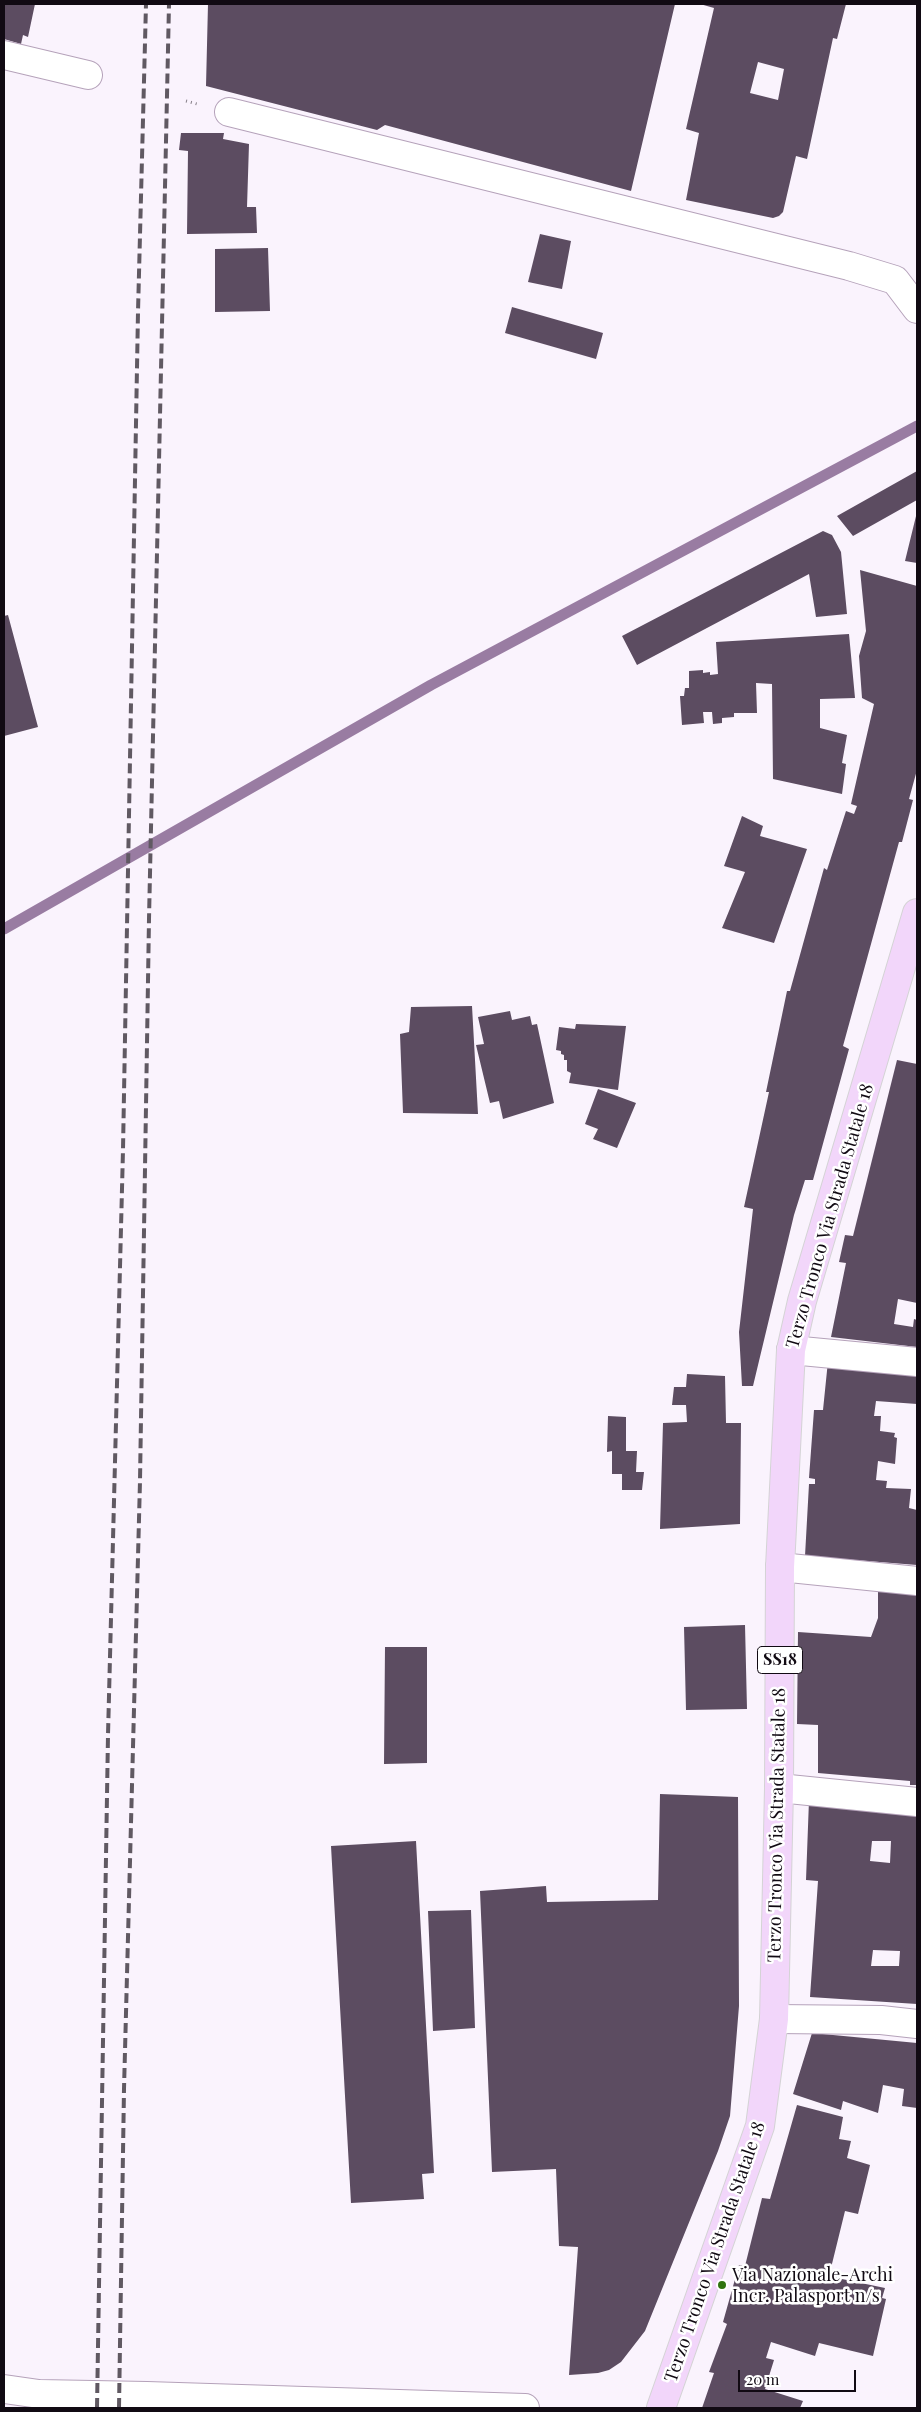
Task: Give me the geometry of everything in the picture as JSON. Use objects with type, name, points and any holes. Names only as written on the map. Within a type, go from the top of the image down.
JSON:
[{"type":"main road","name":"Terzo Tronco Via Strada Statale 18","points":[[661,2408],[760,2126],[774,2019],[779,1788],[780,1567],[791,1350],[802,1301],[917,913]]},
{"type":"street","points":[[4,55],[88,75]]},
{"type":"street","points":[[229,112],[849,266],[895,280],[917,309]]},
{"type":"street","points":[[791,1350],[917,1362]]},
{"type":"street","points":[[780,1567],[917,1581]]},
{"type":"street","points":[[779,1788],[917,1802]]},
{"type":"street","points":[[774,2019],[881,2020],[917,2024]]},
{"type":"street","points":[[4,2389],[40,2394],[525,2408]]},
{"type":"building","points":[[4,4],[35,4],[28,37],[23,35],[21,44],[4,39]]},
{"type":"building","points":[[208,4],[675,4],[631,191],[385,125],[377,130],[206,86]]},
{"type":"building","points":[[700,4],[846,4],[837,39],[833,38],[807,159],[796,156],[783,212],[773,218],[686,200],[699,133],[686,129],[714,8]],"holes":[[[758,62],[784,69],[778,100],[750,93]]]},
{"type":"building","points":[[181,133],[224,133],[223,139],[249,144],[247,207],[256,207],[257,233],[187,234],[188,151],[179,150]]},
{"type":"building","points":[[540,234],[571,241],[562,289],[528,282]]},
{"type":"building","points":[[268,248],[270,311],[215,312],[215,249]]},
{"type":"building","points":[[512,307],[603,333],[596,359],[505,333]]},
{"type":"building","points":[[917,471],[917,500],[853,536],[837,516]]},
{"type":"building","points":[[917,512],[917,563],[905,561]]},
{"type":"building","points":[[823,531],[832,535],[841,552],[847,614],[816,617],[809,574],[637,665],[622,636]]},
{"type":"building","points":[[860,570],[917,586],[917,770],[909,799],[913,800],[902,842],[899,842],[843,1046],[849,1049],[813,1180],[805,1180],[794,1215],[753,1386],[742,1386],[739,1332],[753,1209],[744,1207],[769,1092],[766,1092],[787,991],[790,991],[824,868],[827,870],[846,811],[854,814],[857,806],[851,804],[874,704],[862,698],[859,656],[866,631]]},
{"type":"building","points":[[8,615],[38,727],[4,736],[4,616]]},
{"type":"building","points":[[849,634],[855,698],[820,699],[820,728],[847,735],[842,763],[846,764],[842,794],[773,779],[772,684],[756,683],[757,713],[734,713],[734,717],[722,718],[722,723],[713,724],[712,712],[703,712],[704,723],[682,725],[680,696],[684,696],[685,688],[689,688],[689,671],[703,670],[703,673],[710,672],[710,675],[718,674],[716,642]]},
{"type":"building","points":[[742,816],[763,826],[760,836],[807,849],[774,943],[722,928],[745,872],[724,866]]},
{"type":"building","points":[[472,1006],[478,1114],[403,1113],[400,1034],[409,1032],[411,1007]]},
{"type":"building","points":[[510,1011],[512,1020],[530,1016],[532,1025],[537,1024],[554,1103],[503,1119],[499,1101],[490,1103],[476,1045],[484,1044],[478,1017]]},
{"type":"building","points":[[576,1024],[626,1026],[618,1090],[569,1083],[571,1073],[567,1071],[567,1060],[564,1060],[564,1055],[561,1054],[561,1051],[556,1050],[559,1027],[575,1029]]},
{"type":"building","points":[[897,1060],[917,1064],[917,1303],[898,1299],[894,1324],[913,1327],[914,1319],[917,1320],[917,1347],[831,1337],[846,1263],[839,1262],[845,1235],[853,1236]]},
{"type":"building","points":[[598,1089],[636,1103],[617,1148],[593,1139],[598,1129],[585,1124]]},
{"type":"building","points":[[828,1361],[917,1370],[917,1404],[876,1401],[874,1416],[881,1416],[880,1431],[895,1433],[894,1437],[897,1438],[895,1464],[878,1461],[876,1480],[887,1481],[886,1488],[911,1489],[909,1508],[917,1510],[917,1565],[805,1556],[809,1484],[815,1484],[815,1479],[809,1478],[814,1410],[823,1410]]},
{"type":"building","points":[[687,1374],[725,1376],[726,1423],[741,1423],[740,1524],[660,1529],[663,1423],[687,1422],[686,1405],[672,1405],[674,1387],[686,1387]]},
{"type":"building","points":[[608,1416],[626,1417],[626,1451],[637,1451],[636,1472],[644,1472],[642,1490],[622,1490],[622,1474],[612,1474],[612,1451],[607,1452]]},
{"type":"building","points":[[878,1588],[917,1591],[917,1785],[910,1785],[910,1781],[818,1773],[818,1725],[797,1724],[798,1632],[871,1637],[878,1618]]},
{"type":"building","points":[[745,1625],[747,1709],[686,1710],[684,1627]]},
{"type":"building","points":[[385,1647],[427,1647],[427,1763],[384,1764]]},
{"type":"building","points":[[660,1794],[738,1797],[739,2006],[730,2116],[718,2151],[645,2331],[621,2362],[609,2370],[598,2373],[569,2375],[578,2247],[559,2246],[556,2169],[492,2172],[480,1891],[546,1886],[547,1902],[658,1900]]},
{"type":"building","points":[[809,1800],[917,1809],[917,2004],[810,1997],[818,1881],[806,1880]],"holes":[[[872,1841],[891,1841],[890,1863],[870,1861]],[[873,1950],[900,1951],[899,1966],[871,1966]]]},
{"type":"building","points":[[416,1841],[434,2173],[422,2174],[424,2199],[351,2203],[331,1846]]},
{"type":"building","points":[[471,1910],[475,2028],[433,2031],[428,1911]]},
{"type":"building","points":[[812,2033],[917,2043],[917,2108],[902,2106],[904,2089],[883,2085],[878,2113],[843,2101],[841,2110],[793,2094]]},
{"type":"building","points":[[797,2105],[843,2117],[839,2139],[851,2141],[847,2158],[870,2165],[858,2214],[845,2211],[830,2272],[838,2273],[837,2278],[885,2288],[882,2298],[886,2299],[873,2356],[819,2343],[815,2356],[771,2342],[766,2358],[774,2360],[765,2389],[803,2401],[800,2408],[702,2408],[714,2373],[709,2372],[727,2324],[723,2322],[739,2265],[745,2266],[762,2198],[770,2199]]},
{"type":"waterway","points":[[4,929],[431,685],[917,426]]},
{"type":"railway","points":[[97,2408],[108,1735],[123,1150],[138,312],[146,4]]},
{"type":"railway","points":[[119,2408],[124,2089],[140,1481],[149,919],[169,4]]},
{"type":"place","name":"Via Nazionale-Archi Incr. Palasport n/s","points":[[722,2285]]}]
